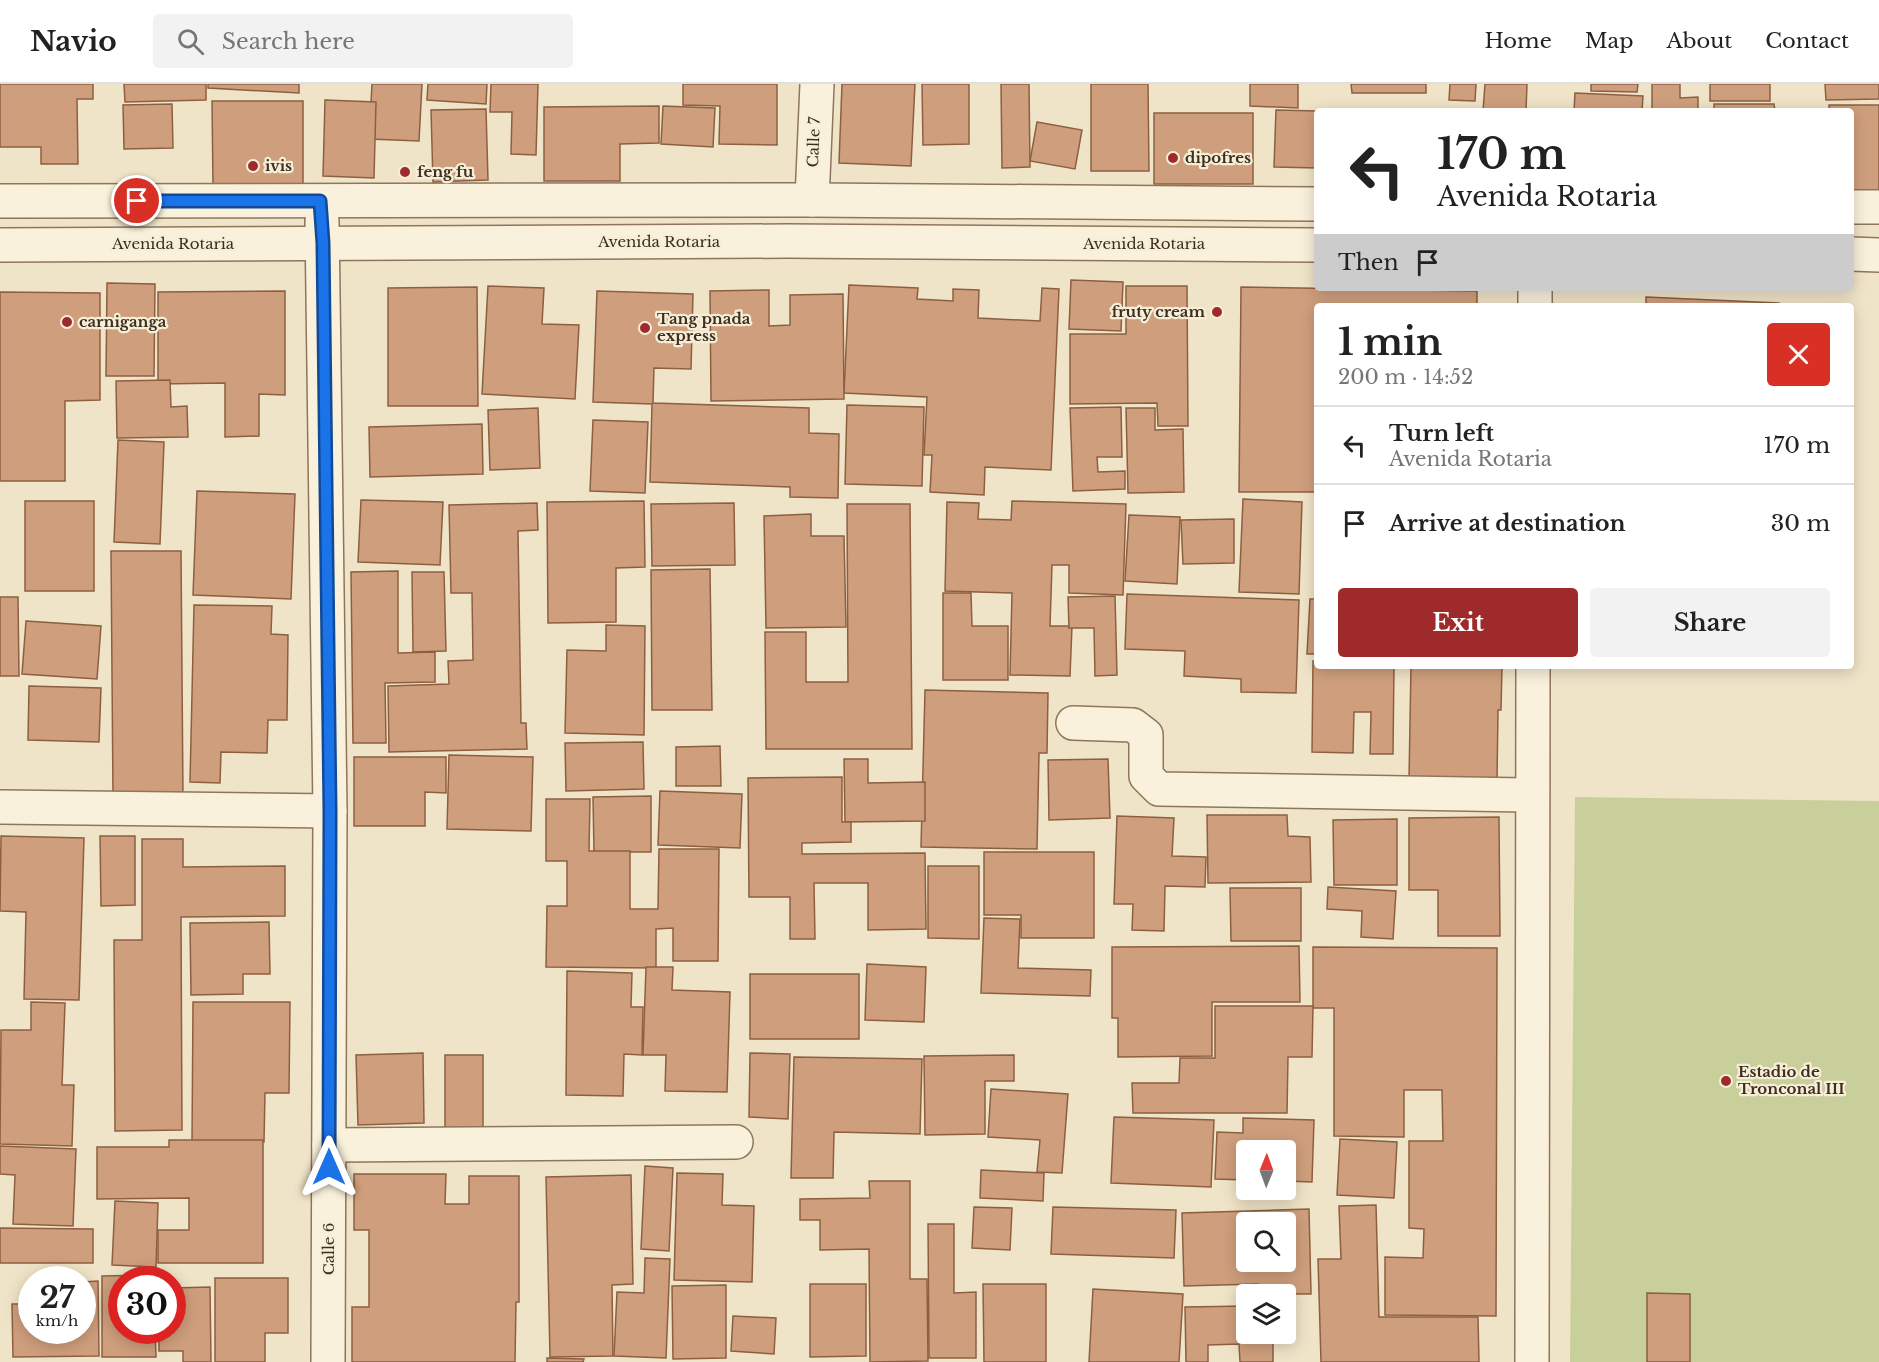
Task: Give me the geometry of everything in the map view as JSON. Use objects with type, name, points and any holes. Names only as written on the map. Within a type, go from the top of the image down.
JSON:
[{"type":"street","name":"Calle 7","points":[[812,200],[817,84]]},
{"type":"street","points":[[0,201],[812,200],[1314,204]]},
{"type":"street","name":"Calle 6","points":[[320,201],[323,243],[330,812],[328,1362]]},
{"type":"street","points":[[1854,207],[1879,207]]},
{"type":"street","name":"Avenida Rotaria","points":[[0,245],[799,241],[1314,245]]},
{"type":"street","points":[[1854,254],[1879,255]]},
{"type":"street","points":[[1532,1362],[1533,669]]},
{"type":"street","points":[[1073,723],[1133,725],[1146,735],[1146,776],[1159,789],[1531,795]]},
{"type":"street","points":[[0,807],[330,812]]},
{"type":"street","points":[[329,1145],[736,1142]]},
{"type":"green space","name":"Estadio de Tronconal III","points":[[1575,797],[1879,801],[1879,1362],[1570,1362]]},
{"type":"building","points":[[0,84],[93,84],[93,99],[77,99],[78,164],[41,164],[41,147],[0,147]]},
{"type":"building","points":[[124,84],[206,84],[206,100],[125,102]]},
{"type":"building","points":[[208,84],[299,84],[299,93],[208,88]]},
{"type":"building","points":[[372,84],[422,84],[419,141],[369,139]]},
{"type":"building","points":[[428,84],[487,84],[486,104],[427,100]]},
{"type":"building","points":[[491,84],[538,84],[536,155],[511,154],[512,112],[490,112]]},
{"type":"building","points":[[683,84],[777,84],[777,145],[719,144],[720,106],[683,105]]},
{"type":"building","points":[[842,84],[915,84],[911,166],[839,163]]},
{"type":"building","points":[[922,84],[969,84],[969,144],[923,145]]},
{"type":"building","points":[[1001,84],[1029,84],[1030,167],[1002,168]]},
{"type":"building","points":[[1091,84],[1148,84],[1149,171],[1091,171]]},
{"type":"building","points":[[1250,84],[1298,84],[1298,108],[1250,106]]},
{"type":"building","points":[[1351,84],[1426,84],[1426,93],[1352,93]]},
{"type":"building","points":[[1450,84],[1476,84],[1475,101],[1449,100]]},
{"type":"building","points":[[1485,84],[1527,84],[1526,108],[1483,108]]},
{"type":"building","points":[[1591,84],[1638,84],[1637,92],[1591,91]]},
{"type":"building","points":[[1652,84],[1680,84],[1680,98],[1698,97],[1698,108],[1652,108]]},
{"type":"building","points":[[1710,84],[1770,84],[1770,101],[1710,101]]},
{"type":"building","points":[[1825,84],[1879,84],[1879,99],[1826,100]]},
{"type":"building","points":[[1575,93],[1643,96],[1642,108],[1574,108]]},
{"type":"building","points":[[325,100],[376,102],[374,178],[323,176]]},
{"type":"building","points":[[212,101],[303,101],[303,187],[213,187]]},
{"type":"building","points":[[172,104],[173,148],[124,149],[123,105]]},
{"type":"building","points":[[1714,104],[1774,104],[1775,108],[1714,108]]},
{"type":"building","points":[[1829,105],[1879,105],[1879,204],[1854,204],[1854,108],[1829,108]]},
{"type":"building","points":[[659,106],[659,143],[620,144],[620,181],[544,181],[544,107]]},
{"type":"building","points":[[663,106],[715,108],[713,147],[661,144]]},
{"type":"building","points":[[486,109],[488,180],[433,182],[431,110]]},
{"type":"building","points":[[1276,110],[1314,111],[1314,168],[1274,167]]},
{"type":"building","points":[[1154,113],[1253,113],[1253,184],[1154,184]]},
{"type":"building","points":[[1037,122],[1082,130],[1075,169],[1030,161]]},
{"type":"building","points":[[1071,280],[1123,282],[1121,331],[1069,329]]},
{"type":"building","points":[[107,283],[155,284],[154,376],[106,376]]},
{"type":"building","points":[[849,285],[918,288],[917,299],[953,301],[953,289],[979,290],[978,318],[1040,321],[1042,288],[1059,289],[1051,470],[985,467],[984,495],[930,492],[932,455],[924,455],[927,397],[844,393]]},
{"type":"building","points":[[488,286],[544,288],[542,324],[579,325],[575,399],[482,394]]},
{"type":"building","points":[[1126,286],[1187,286],[1188,426],[1158,426],[1157,403],[1070,404],[1070,334],[1126,334]]},
{"type":"building","points":[[477,287],[478,406],[388,406],[388,288]]},
{"type":"building","points":[[1241,287],[1314,288],[1314,291],[1477,291],[1477,303],[1314,303],[1314,492],[1239,492]]},
{"type":"building","points":[[769,290],[769,326],[790,325],[790,295],[843,294],[844,399],[711,401],[710,291]]},
{"type":"building","points":[[285,291],[285,395],[259,394],[259,436],[225,437],[225,383],[158,384],[158,292]]},
{"type":"building","points":[[597,291],[693,294],[691,369],[654,368],[653,403],[809,408],[809,433],[839,434],[838,498],[790,497],[790,487],[650,482],[652,404],[593,402]]},
{"type":"building","points":[[0,292],[100,293],[100,400],[65,401],[65,481],[0,481]]},
{"type":"building","points":[[1646,297],[1779,303],[1646,303]]},
{"type":"building","points":[[170,380],[171,407],[187,406],[188,437],[117,438],[116,381]]},
{"type":"building","points":[[847,405],[924,407],[922,486],[845,484]]},
{"type":"building","points":[[1121,407],[1122,457],[1097,457],[1098,472],[1125,471],[1125,489],[1073,491],[1070,408]]},
{"type":"building","points":[[538,408],[540,468],[490,470],[488,410]]},
{"type":"building","points":[[1126,408],[1155,408],[1155,430],[1183,429],[1184,492],[1128,493]]},
{"type":"building","points":[[593,420],[648,422],[645,493],[590,491]]},
{"type":"building","points":[[482,424],[483,474],[370,477],[369,427]]},
{"type":"building","points":[[118,440],[164,442],[160,544],[114,542]]},
{"type":"building","points":[[197,491],[295,494],[291,599],[193,595]]},
{"type":"building","points":[[1243,499],[1302,502],[1299,594],[1239,592]]},
{"type":"building","points":[[361,500],[443,502],[440,565],[358,562]]},
{"type":"building","points":[[25,501],[94,501],[94,591],[25,591]]},
{"type":"building","points":[[644,501],[645,567],[616,568],[616,622],[548,623],[547,502]]},
{"type":"building","points":[[1012,501],[1126,504],[1123,595],[1069,593],[1069,565],[1052,565],[1050,626],[1072,626],[1070,676],[1010,675],[1012,593],[945,591],[947,502],[979,503],[978,519],[1011,520]]},
{"type":"building","points":[[537,503],[538,530],[518,531],[521,723],[526,723],[527,749],[389,752],[388,686],[449,684],[448,661],[473,660],[472,593],[451,593],[449,505]]},
{"type":"building","points":[[734,503],[735,565],[652,566],[651,504]]},
{"type":"building","points":[[847,504],[910,504],[912,749],[766,749],[765,632],[806,632],[806,682],[848,682]]},
{"type":"building","points":[[811,514],[811,536],[844,536],[846,627],[766,628],[764,516]]},
{"type":"building","points":[[1129,515],[1180,517],[1177,584],[1125,581]]},
{"type":"building","points":[[1234,519],[1234,563],[1183,564],[1181,520]]},
{"type":"building","points":[[111,551],[181,551],[183,797],[113,797]]},
{"type":"building","points":[[710,569],[712,710],[652,710],[651,570]]},
{"type":"building","points":[[398,571],[398,653],[435,652],[435,682],[385,683],[386,743],[353,743],[351,572]]},
{"type":"building","points":[[412,572],[444,572],[446,651],[413,652]]},
{"type":"building","points":[[943,593],[971,593],[972,626],[1008,626],[1008,680],[943,680]]},
{"type":"building","points":[[1127,594],[1299,600],[1296,693],[1241,692],[1241,679],[1184,676],[1185,651],[1125,649]]},
{"type":"building","points":[[1115,596],[1117,675],[1095,676],[1094,628],[1069,628],[1068,597]]},
{"type":"building","points":[[0,597],[18,597],[19,676],[0,676]]},
{"type":"building","points":[[1310,599],[1314,599],[1314,654],[1307,654]]},
{"type":"building","points":[[194,605],[272,606],[271,634],[288,635],[287,720],[268,720],[267,753],[221,752],[220,783],[190,782]]},
{"type":"building","points":[[26,621],[101,626],[97,679],[22,674]]},
{"type":"building","points":[[606,625],[645,626],[644,735],[565,733],[567,650],[606,651]]},
{"type":"building","points":[[1313,661],[1314,669],[1394,669],[1393,754],[1370,754],[1371,712],[1354,712],[1353,753],[1312,752]]},
{"type":"building","points":[[1411,669],[1502,669],[1501,710],[1498,710],[1497,781],[1409,779]]},
{"type":"building","points":[[29,686],[101,688],[99,742],[28,740]]},
{"type":"building","points":[[925,690],[1048,693],[1047,753],[1039,753],[1037,849],[921,847]]},
{"type":"building","points":[[643,742],[644,789],[566,791],[565,743]]},
{"type":"building","points":[[720,746],[721,786],[676,786],[676,747]]},
{"type":"building","points":[[449,755],[533,757],[531,831],[447,829]]},
{"type":"building","points":[[354,757],[446,757],[446,793],[425,792],[425,826],[354,826]]},
{"type":"building","points":[[844,759],[868,759],[868,783],[925,782],[925,821],[845,822]]},
{"type":"building","points":[[1108,759],[1110,818],[1049,820],[1048,760]]},
{"type":"building","points":[[842,777],[842,822],[851,822],[851,842],[802,843],[802,854],[925,853],[926,929],[868,930],[868,883],[814,883],[815,939],[790,939],[790,897],[749,897],[748,778]]},
{"type":"building","points":[[660,791],[742,794],[740,848],[658,845]]},
{"type":"building","points":[[651,796],[651,852],[594,852],[593,797]]},
{"type":"building","points":[[546,799],[590,799],[589,851],[630,851],[630,909],[658,909],[659,849],[719,849],[718,961],[673,961],[673,928],[656,929],[656,968],[546,967],[547,906],[567,906],[567,861],[546,861]]},
{"type":"building","points":[[1207,815],[1287,815],[1288,836],[1310,837],[1311,882],[1208,883]]},
{"type":"building","points":[[1117,816],[1174,818],[1172,856],[1206,857],[1205,887],[1165,886],[1164,931],[1132,930],[1133,904],[1114,904]]},
{"type":"building","points":[[1499,817],[1500,936],[1438,936],[1438,890],[1409,890],[1409,818]]},
{"type":"building","points":[[1397,819],[1397,885],[1334,885],[1333,820]]},
{"type":"building","points":[[1,836],[84,838],[79,1000],[24,999],[26,912],[0,911]]},
{"type":"building","points":[[100,836],[135,836],[135,905],[101,906]]},
{"type":"building","points":[[142,839],[183,839],[183,867],[285,866],[285,916],[181,917],[182,1130],[115,1131],[114,940],[142,940]]},
{"type":"building","points":[[984,852],[1094,852],[1094,938],[1021,938],[1021,915],[984,915]]},
{"type":"building","points":[[928,866],[979,866],[979,939],[928,938]]},
{"type":"building","points":[[1328,887],[1396,891],[1393,939],[1361,937],[1362,911],[1327,909]]},
{"type":"building","points":[[1230,888],[1301,888],[1301,941],[1231,941]]},
{"type":"building","points":[[984,918],[1020,919],[1018,968],[1091,970],[1090,996],[981,993]]},
{"type":"building","points":[[269,922],[270,974],[243,974],[243,994],[191,995],[190,923]]},
{"type":"building","points":[[1299,946],[1300,1002],[1212,1002],[1212,1056],[1118,1057],[1118,1018],[1112,1018],[1112,947]]},
{"type":"building","points":[[1313,947],[1497,948],[1496,1316],[1385,1315],[1385,1257],[1423,1258],[1424,1229],[1409,1228],[1409,1141],[1443,1141],[1442,1090],[1404,1090],[1404,1137],[1334,1136],[1334,1008],[1313,1008]]},
{"type":"building","points":[[867,964],[926,967],[924,1022],[865,1020]]},
{"type":"building","points":[[646,967],[673,967],[672,990],[730,992],[727,1092],[665,1091],[666,1055],[643,1055]]},
{"type":"building","points":[[567,971],[632,973],[631,1007],[643,1007],[642,1055],[624,1054],[623,1096],[566,1095]]},
{"type":"building","points":[[750,974],[859,974],[859,1039],[750,1039]]},
{"type":"building","points":[[31,1002],[65,1003],[62,1085],[74,1085],[72,1146],[0,1144],[1,1030],[31,1030]]},
{"type":"building","points":[[193,1002],[290,1002],[289,1093],[265,1093],[264,1142],[192,1141]]},
{"type":"building","points":[[1215,1006],[1313,1006],[1312,1057],[1288,1057],[1287,1113],[1133,1113],[1132,1083],[1179,1083],[1180,1058],[1215,1058]]},
{"type":"building","points":[[423,1053],[424,1123],[358,1125],[356,1055]]},
{"type":"building","points":[[750,1053],[790,1054],[788,1119],[749,1117]]},
{"type":"building","points":[[445,1055],[483,1055],[483,1134],[445,1134]]},
{"type":"building","points":[[1014,1055],[1014,1081],[985,1081],[985,1134],[925,1135],[924,1056]]},
{"type":"building","points":[[794,1057],[922,1059],[920,1134],[834,1132],[833,1178],[791,1178]]},
{"type":"building","points":[[991,1089],[1068,1094],[1062,1173],[1037,1172],[1040,1140],[988,1137]]},
{"type":"building","points":[[1114,1117],[1214,1120],[1211,1187],[1111,1183]]},
{"type":"building","points":[[1243,1118],[1314,1120],[1312,1182],[1296,1181],[1296,1140],[1236,1140],[1236,1180],[1215,1179],[1217,1132],[1243,1133]]},
{"type":"building","points":[[1340,1139],[1397,1142],[1394,1198],[1337,1195]]},
{"type":"building","points":[[169,1140],[263,1140],[263,1263],[158,1263],[158,1230],[189,1230],[189,1198],[97,1199],[97,1147],[169,1147]]},
{"type":"building","points":[[0,1146],[76,1149],[73,1226],[13,1224],[15,1175],[0,1174]]},
{"type":"building","points":[[645,1166],[673,1168],[669,1251],[641,1249]]},
{"type":"building","points":[[981,1170],[1044,1173],[1043,1201],[980,1198]]},
{"type":"building","points":[[677,1173],[723,1174],[722,1205],[754,1206],[752,1282],[674,1280]]},
{"type":"building","points":[[354,1174],[446,1174],[445,1204],[469,1204],[469,1176],[519,1176],[519,1302],[516,1302],[515,1362],[352,1362],[352,1307],[369,1307],[369,1230],[354,1230]]},
{"type":"building","points":[[631,1175],[633,1284],[612,1285],[613,1356],[550,1357],[546,1177]]},
{"type":"building","points":[[869,1181],[910,1181],[910,1279],[927,1279],[928,1361],[870,1362],[869,1249],[820,1250],[820,1220],[800,1220],[800,1199],[870,1198]]},
{"type":"building","points":[[115,1201],[158,1203],[156,1266],[112,1265]]},
{"type":"building","points":[[1376,1205],[1379,1317],[1478,1317],[1479,1362],[1321,1362],[1318,1259],[1341,1259],[1339,1206]]},
{"type":"building","points":[[974,1207],[1012,1208],[1010,1250],[972,1248]]},
{"type":"building","points":[[1053,1207],[1176,1210],[1174,1258],[1051,1254]]},
{"type":"building","points":[[1309,1209],[1311,1294],[1296,1294],[1296,1284],[1184,1286],[1182,1213]]},
{"type":"building","points":[[928,1224],[954,1224],[954,1293],[976,1292],[976,1358],[929,1358]]},
{"type":"building","points":[[0,1228],[93,1229],[93,1263],[0,1263]]},
{"type":"building","points":[[645,1258],[670,1259],[666,1358],[614,1356],[617,1292],[644,1293]]},
{"type":"building","points":[[102,1276],[108,1276],[108,1344],[156,1344],[156,1357],[102,1357]]},
{"type":"building","points":[[215,1278],[288,1278],[288,1333],[265,1333],[265,1362],[215,1362]]},
{"type":"building","points":[[96,1281],[98,1281],[99,1356],[13,1357],[12,1304],[18,1304],[18,1344],[96,1344]]},
{"type":"building","points":[[810,1284],[866,1284],[866,1356],[810,1357]]},
{"type":"building","points":[[983,1284],[1046,1284],[1046,1362],[984,1362]]},
{"type":"building","points":[[726,1285],[726,1358],[673,1359],[672,1286]]},
{"type":"building","points":[[210,1287],[211,1362],[183,1362],[183,1351],[159,1351],[159,1344],[186,1344],[186,1288]]},
{"type":"building","points":[[1093,1289],[1183,1294],[1179,1362],[1089,1362]]},
{"type":"building","points":[[1647,1293],[1690,1294],[1690,1362],[1647,1362]]},
{"type":"building","points":[[1236,1306],[1236,1344],[1239,1344],[1208,1345],[1208,1362],[1186,1362],[1185,1307]]},
{"type":"building","points":[[733,1316],[776,1318],[774,1354],[731,1351]]},
{"type":"building","points":[[1239,1344],[1273,1344],[1273,1362],[1240,1362]]},
{"type":"building","points":[[547,1358],[584,1359],[583,1362],[547,1362]]},
{"type":"place","name":"dipofres","points":[[1173,158]]},
{"type":"place","name":"ivis","points":[[253,166]]},
{"type":"place","name":"feng fu","points":[[405,172]]},
{"type":"place","name":"fruty cream","points":[[1217,312]]},
{"type":"place","name":"carniganga","points":[[67,322]]},
{"type":"place","name":"Tang pnada express","points":[[645,328]]},
{"type":"place","name":"Estadio de Tronconal III","points":[[1726,1081]]},
{"type":"route","points":[[137,201],[320,201],[323,243],[330,812],[329,1167]]}]
